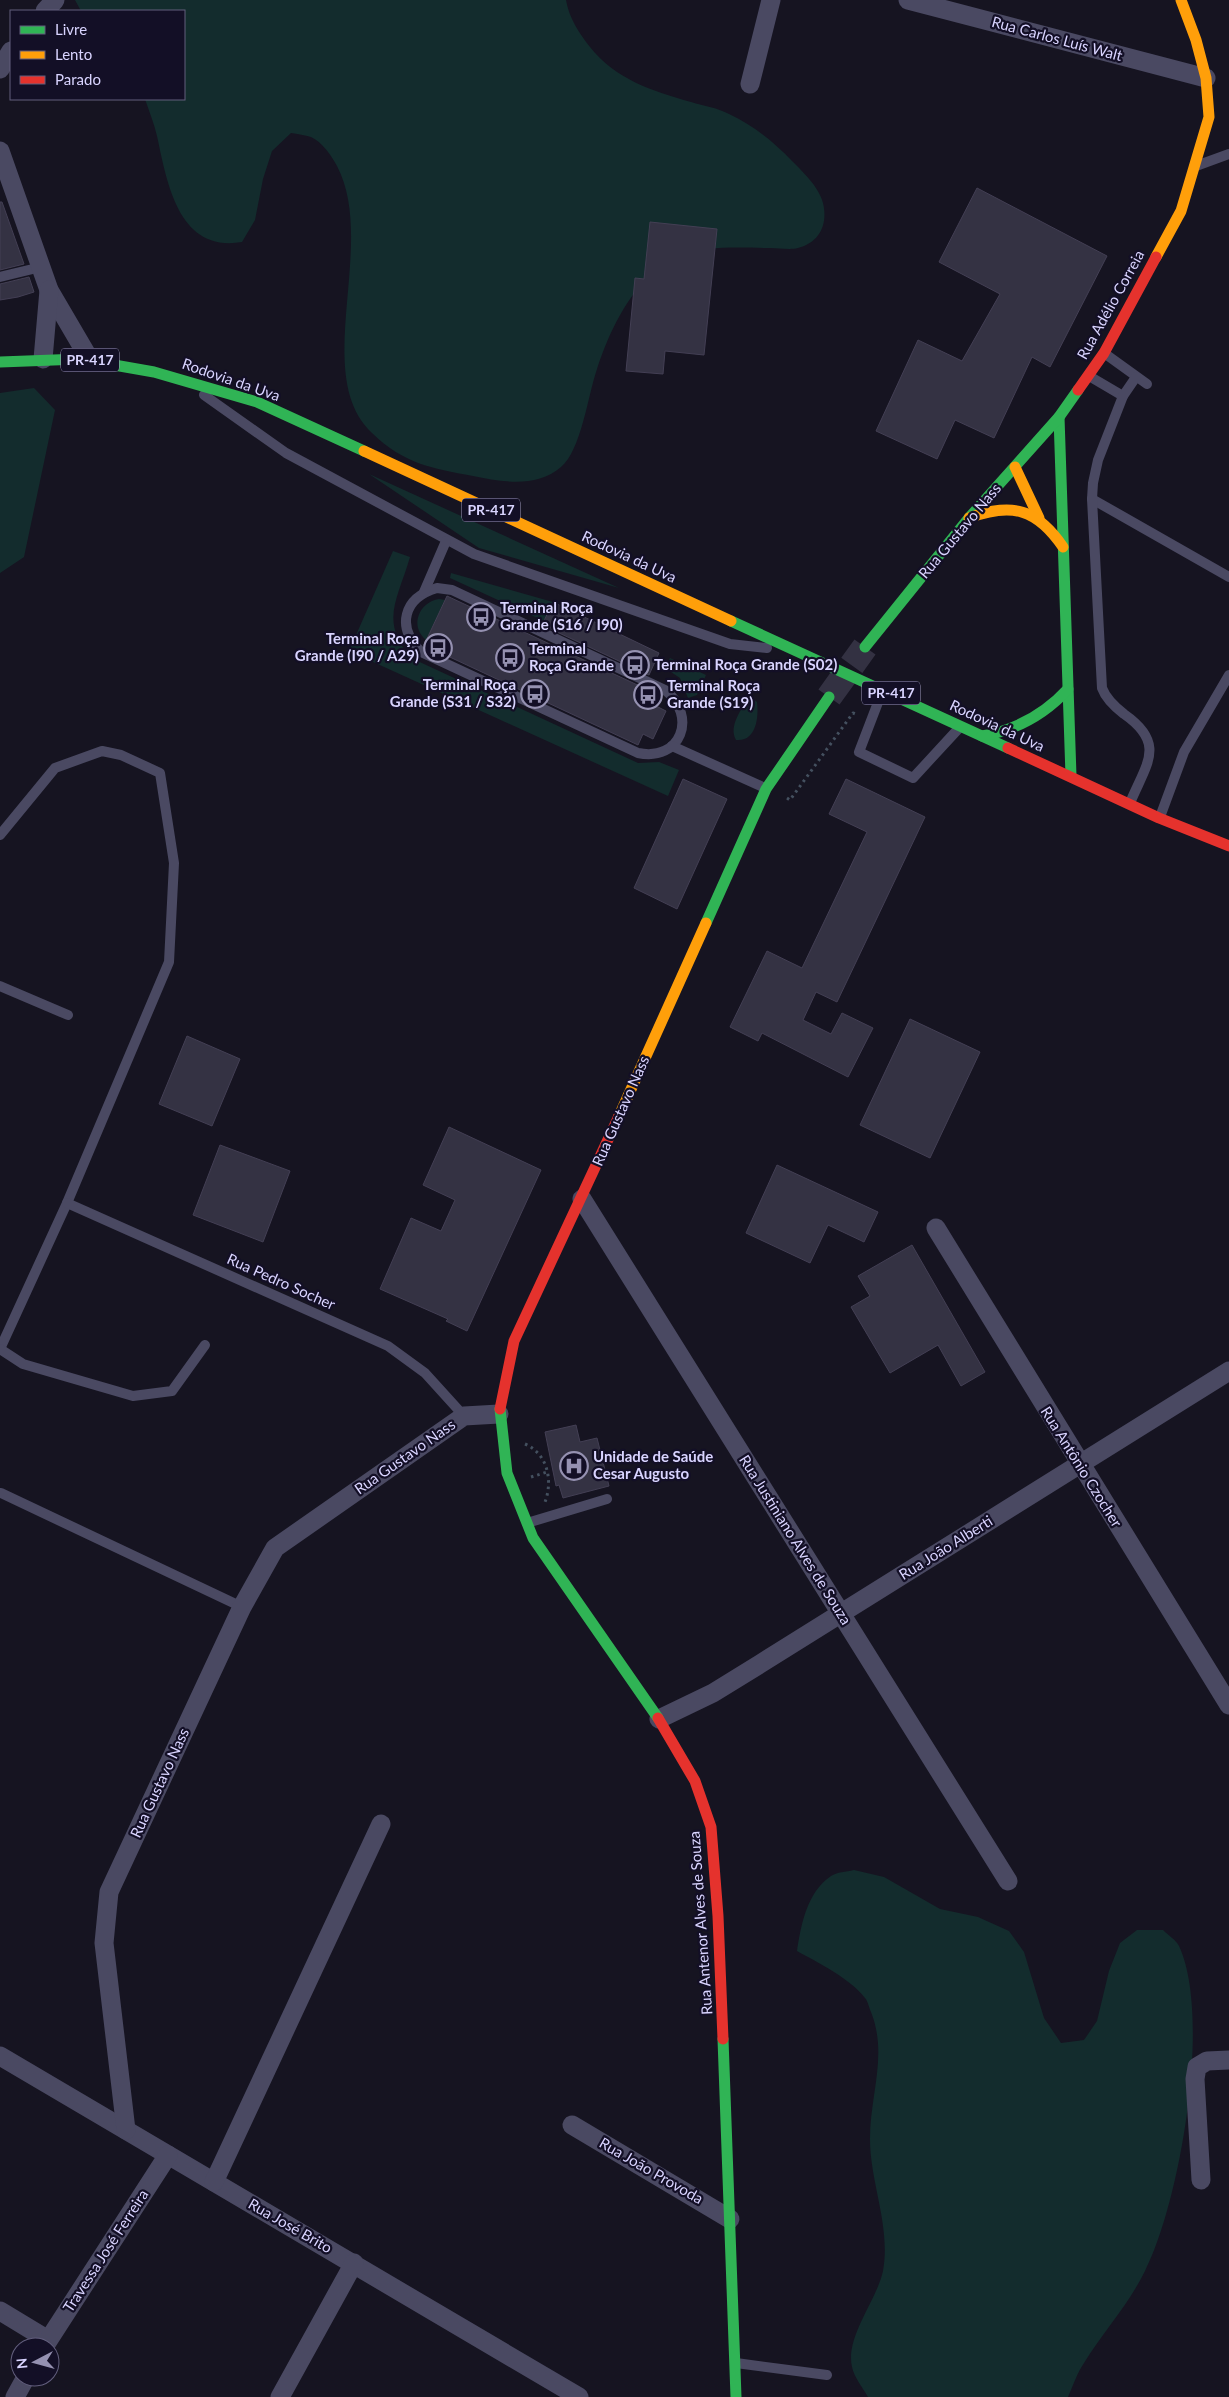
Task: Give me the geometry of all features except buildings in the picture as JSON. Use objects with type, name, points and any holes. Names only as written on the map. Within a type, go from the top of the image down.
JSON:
[{"type":"main road","name":"Rua Adélio Correia","points":[[1059,417],[1104,353],[1181,211],[1209,117],[1206,78],[1196,40],[1181,0]]},
{"type":"main road","name":"Rodovia da Uva","points":[[0,362],[44,359],[90,360],[178,377],[257,402],[883,689],[1159,818],[1229,846]]},
{"type":"main road","name":"Rua Gustavo Nass","points":[[865,647],[969,518],[1059,417]]},
{"type":"main road","points":[[1059,417],[1071,776]]},
{"type":"main road","points":[[1015,467],[1030,476]]},
{"type":"main road","points":[[1015,467],[1039,518]]},
{"type":"main road","points":[[1046,486],[1062,495]]},
{"type":"main road","points":[[969,518],[986,510],[1004,508],[1022,511],[1039,518],[1053,531],[1063,546]]},
{"type":"main road","points":[[982,736],[1015,730],[1030,722],[1051,708],[1068,689]]},
{"type":"main road","name":"Rua Gustavo Nass","points":[[500,1414],[514,1341],[582,1200],[766,789],[829,697]]},
{"type":"main road","name":"Rua Antenor Alves de Souza","points":[[500,1414],[507,1473],[533,1538],[659,1719],[695,1782],[712,1828],[718,1916],[736,2397]]},
{"type":"street","points":[[46,10],[55,0]]},
{"type":"street","points":[[750,84],[771,0]]},
{"type":"street","name":"Rua Carlos Luís Walt","points":[[908,0],[1206,78]]},
{"type":"street","points":[[0,69],[10,53]]},
{"type":"street","points":[[0,151],[49,290],[90,360]]},
{"type":"street","points":[[44,359],[49,290]]},
{"type":"street","name":"Rua Justiniano Alves de Souza","points":[[582,1200],[1008,1882]]},
{"type":"street","name":"Rua Antônio Czocher","points":[[936,1228],[1229,1705]]},
{"type":"street","name":"Rua João Alberti","points":[[659,1719],[713,1693],[1229,1371]]},
{"type":"street","name":"Rua Gustavo Nass","points":[[126,2130],[104,1943],[109,1892],[242,1607],[275,1548],[464,1416],[500,1414]]},
{"type":"street","points":[[214,2182],[381,1824]]},
{"type":"street","name":"Rua José Brito","points":[[0,2056],[579,2397]]},
{"type":"street","points":[[1201,2180],[1194,2079],[1197,2067],[1207,2061],[1229,2060]]},
{"type":"street","name":"Rua João Provoda","points":[[572,2125],[730,2219]]},
{"type":"street","name":"Travessa José Ferreira","points":[[50,2337],[168,2155]]},
{"type":"street","points":[[280,2397],[354,2263]]},
{"type":"street","points":[[0,2311],[37,2337]]},
{"type":"lane","points":[[1193,167],[1229,154]]},
{"type":"lane","points":[[0,277],[41,267]]},
{"type":"lane","points":[[1104,353],[1136,378],[1148,384]]},
{"type":"lane","points":[[1088,375],[1122,396]]},
{"type":"lane","points":[[178,377],[286,453],[474,554],[730,644],[800,652]]},
{"type":"lane","points":[[1129,804],[1149,757],[1150,744],[1147,734],[1138,723],[1105,696],[1100,676],[1092,499],[1098,460],[1122,396],[1136,378]]},
{"type":"lane","points":[[1092,499],[1229,577]]},
{"type":"lane","points":[[424,592],[446,540]]},
{"type":"lane","points":[[437,588],[452,590],[665,690],[680,706],[683,728],[672,746],[656,754],[638,753],[421,652],[411,642],[408,635],[406,614],[413,601],[424,592],[437,588]]},
{"type":"lane","points":[[1159,818],[1184,752],[1229,675]]},
{"type":"lane","points":[[883,689],[859,752],[913,778],[960,726]]},
{"type":"lane","points":[[672,746],[766,789]]},
{"type":"lane","points":[[0,836],[55,768],[102,751],[121,755],[160,773],[174,863],[170,962],[67,1203],[0,1349],[23,1364],[133,1396],[172,1391],[205,1345]]},
{"type":"lane","points":[[0,986],[68,1015]]},
{"type":"lane","name":"Rua Pedro Socher","points":[[67,1203],[388,1346],[425,1373],[464,1416]]},
{"type":"lane","points":[[1,1494],[242,1607]]},
{"type":"lane","points":[[527,1523],[607,1499]]},
{"type":"lane","points":[[735,2363],[827,2375]]},
{"type":"path","points":[[766,789],[790,800],[853,713],[870,721]]},
{"type":"path","points":[[502,1442],[521,1442],[531,1446],[541,1455],[547,1472],[550,1490],[541,1513],[527,1523]]},
{"type":"green space","points":[[75,0],[566,0],[572,19],[582,36],[611,68],[648,88],[725,112],[763,134],[778,147],[806,175],[818,191],[823,203],[823,225],[817,237],[798,248],[727,248],[697,251],[682,254],[657,268],[628,302],[613,328],[597,369],[574,449],[561,467],[552,474],[530,481],[519,482],[484,478],[431,467],[395,452],[372,433],[354,408],[346,378],[344,344],[350,269],[351,232],[348,197],[337,166],[329,153],[319,142],[311,137],[291,133],[272,151],[263,179],[255,220],[242,242],[220,242],[203,237],[190,225],[179,210],[171,193],[156,131],[145,100],[185,100],[185,10],[80,10]]},
{"type":"green space","points":[[34,388],[55,410],[24,557],[0,573],[0,393]]},
{"type":"green space","points":[[369,474],[619,588],[479,548]]},
{"type":"green space","points":[[393,551],[410,557],[394,609],[393,621],[401,645],[411,658],[638,763],[659,762],[679,770],[668,796],[349,651]]},
{"type":"green space","points":[[451,573],[553,602],[544,621],[450,578]]},
{"type":"green space","points":[[439,599],[445,600],[426,640],[418,628],[419,615],[426,605]]},
{"type":"green space","points":[[670,658],[706,675],[697,695],[688,698],[680,678],[665,668]]},
{"type":"green space","points":[[749,696],[757,702],[757,722],[748,737],[743,740],[736,740],[734,735],[735,723]]},
{"type":"green space","points":[[854,1870],[884,1877],[940,1909],[978,1917],[1009,1931],[1024,1952],[1044,2018],[1061,2043],[1084,2040],[1097,2021],[1109,1971],[1120,1943],[1137,1930],[1163,1930],[1179,1946],[1188,1978],[1193,2017],[1192,2062],[1188,2110],[1170,2202],[1158,2240],[1139,2283],[1091,2352],[1077,2375],[1068,2397],[868,2397],[853,2371],[851,2355],[853,2343],[880,2282],[885,2254],[870,2139],[878,2059],[876,2028],[868,2003],[859,1991],[833,1971],[797,1951],[806,1910],[816,1891],[831,1876]]},
{"type":"tunnel","points":[[829,697],[865,647]]},
{"type":"traffic: fast","points":[[0,362],[80,359],[154,372],[257,402],[364,451]]},
{"type":"traffic: fast","points":[[865,647],[969,518],[1059,417],[1078,390]]},
{"type":"traffic: fast","points":[[1059,417],[1071,776]]},
{"type":"traffic: fast","points":[[731,621],[1008,748]]},
{"type":"traffic: fast","points":[[982,736],[1007,730],[1029,720],[1039,714],[1068,689]]},
{"type":"traffic: fast","points":[[706,923],[766,789],[829,697]]},
{"type":"traffic: fast","points":[[500,1409],[507,1473],[533,1538],[658,1718]]},
{"type":"traffic: fast","points":[[723,2039],[736,2397]]},
{"type":"traffic: slow","points":[[1156,257],[1181,211],[1209,117],[1206,78],[1196,40],[1181,0]]},
{"type":"traffic: slow","points":[[364,451],[731,621]]},
{"type":"traffic: slow","points":[[1015,467],[1039,518]]},
{"type":"traffic: slow","points":[[969,518],[998,510],[1022,512],[1043,524],[1063,547]]},
{"type":"traffic: slow","points":[[619,1116],[706,923]]},
{"type":"traffic: jam","points":[[1078,390],[1104,353],[1156,257]]},
{"type":"traffic: jam","points":[[1008,748],[1159,818],[1229,846]]},
{"type":"traffic: jam","points":[[500,1409],[514,1341],[619,1116]]},
{"type":"traffic: jam","points":[[658,1718],[695,1781],[711,1827],[718,1916],[723,2039]]},
{"type":"place","name":"Terminal Roça Grande (S16 / I90)","points":[[481,617]]},
{"type":"place","name":"Terminal Roça Grande (I90 / A29)","points":[[438,648]]},
{"type":"place","name":"Terminal Roça Grande","points":[[510,658]]},
{"type":"place","name":"Terminal Roça Grande (S02)","points":[[635,665]]},
{"type":"place","name":"Terminal Roça Grande (S31 / S32)","points":[[535,694]]},
{"type":"place","name":"Terminal Roça Grande (S19)","points":[[648,695]]},
{"type":"place","name":"Unidade de Saúde Cesar Augusto","points":[[574,1466]]}]
